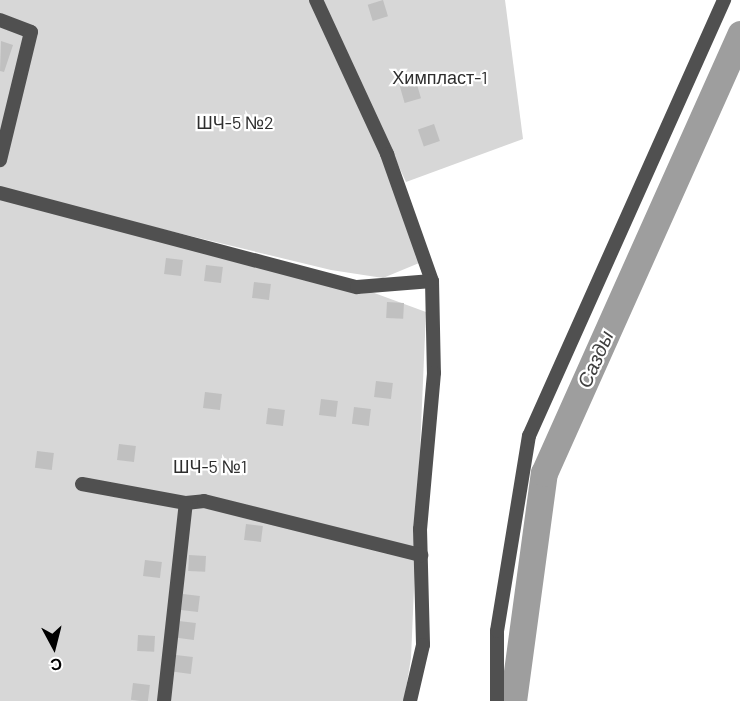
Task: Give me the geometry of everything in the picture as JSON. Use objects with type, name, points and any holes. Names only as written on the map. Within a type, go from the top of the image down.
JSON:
[{"type":"street","points":[[316,0],[387,154],[432,280],[434,373],[421,555],[423,645],[410,701]]},
{"type":"street","points":[[497,701],[497,631],[529,436],[724,0]]},
{"type":"street","points":[[0,20],[31,32],[0,160]]},
{"type":"street","points":[[0,193],[357,286],[432,280]]},
{"type":"street","points":[[82,484],[186,503],[204,501],[421,555]]},
{"type":"street","points":[[164,701],[186,503]]},
{"type":"green space","name":"ШЧ-5 №2","points":[[0,0],[316,0],[424,261],[383,278],[331,270],[0,190],[0,164],[32,32],[0,19]]},
{"type":"green space","name":"Химпласт-1","points":[[322,0],[505,0],[523,139],[406,182]]},
{"type":"green space","points":[[0,22],[29,33],[0,144]]},
{"type":"green space","name":"ШЧ-5 №1","points":[[0,198],[358,287],[426,312],[411,658],[404,701],[0,701]]},
{"type":"building","points":[[383,0],[388,16],[373,21],[368,5]]},
{"type":"building","points":[[1,41],[13,45],[4,72],[0,71]]},
{"type":"building","points":[[416,81],[421,98],[405,103],[400,86]]},
{"type":"building","points":[[434,124],[440,141],[424,147],[418,130]]},
{"type":"building","points":[[166,258],[183,260],[181,276],[164,274]]},
{"type":"building","points":[[206,265],[223,267],[221,283],[204,281]]},
{"type":"building","points":[[254,282],[271,284],[269,300],[252,298]]},
{"type":"building","points":[[387,302],[404,303],[403,319],[386,318]]},
{"type":"building","points":[[376,381],[393,383],[391,399],[374,397]]},
{"type":"building","points":[[205,392],[222,394],[220,410],[203,408]]},
{"type":"building","points":[[321,399],[338,401],[336,417],[319,415]]},
{"type":"building","points":[[354,407],[371,409],[369,426],[352,424]]},
{"type":"building","points":[[268,408],[285,410],[283,426],[266,424]]},
{"type":"building","points":[[119,444],[136,446],[134,462],[117,460]]},
{"type":"building","points":[[37,451],[54,453],[52,470],[35,468]]},
{"type":"building","points":[[246,524],[263,526],[261,542],[244,540]]},
{"type":"building","points":[[189,555],[206,556],[205,572],[188,571]]},
{"type":"building","points":[[145,560],[162,562],[160,578],[143,576]]},
{"type":"building","points":[[183,594],[200,596],[198,612],[181,610]]},
{"type":"building","points":[[179,621],[196,623],[194,640],[177,638]]},
{"type":"building","points":[[138,635],[155,636],[154,652],[137,651]]},
{"type":"building","points":[[176,655],[193,657],[191,674],[174,672]]},
{"type":"building","points":[[133,683],[150,685],[148,701],[131,700]]},
{"type":"waterway","name":"Сазды","points":[[513,701],[544,473],[740,34]]}]
